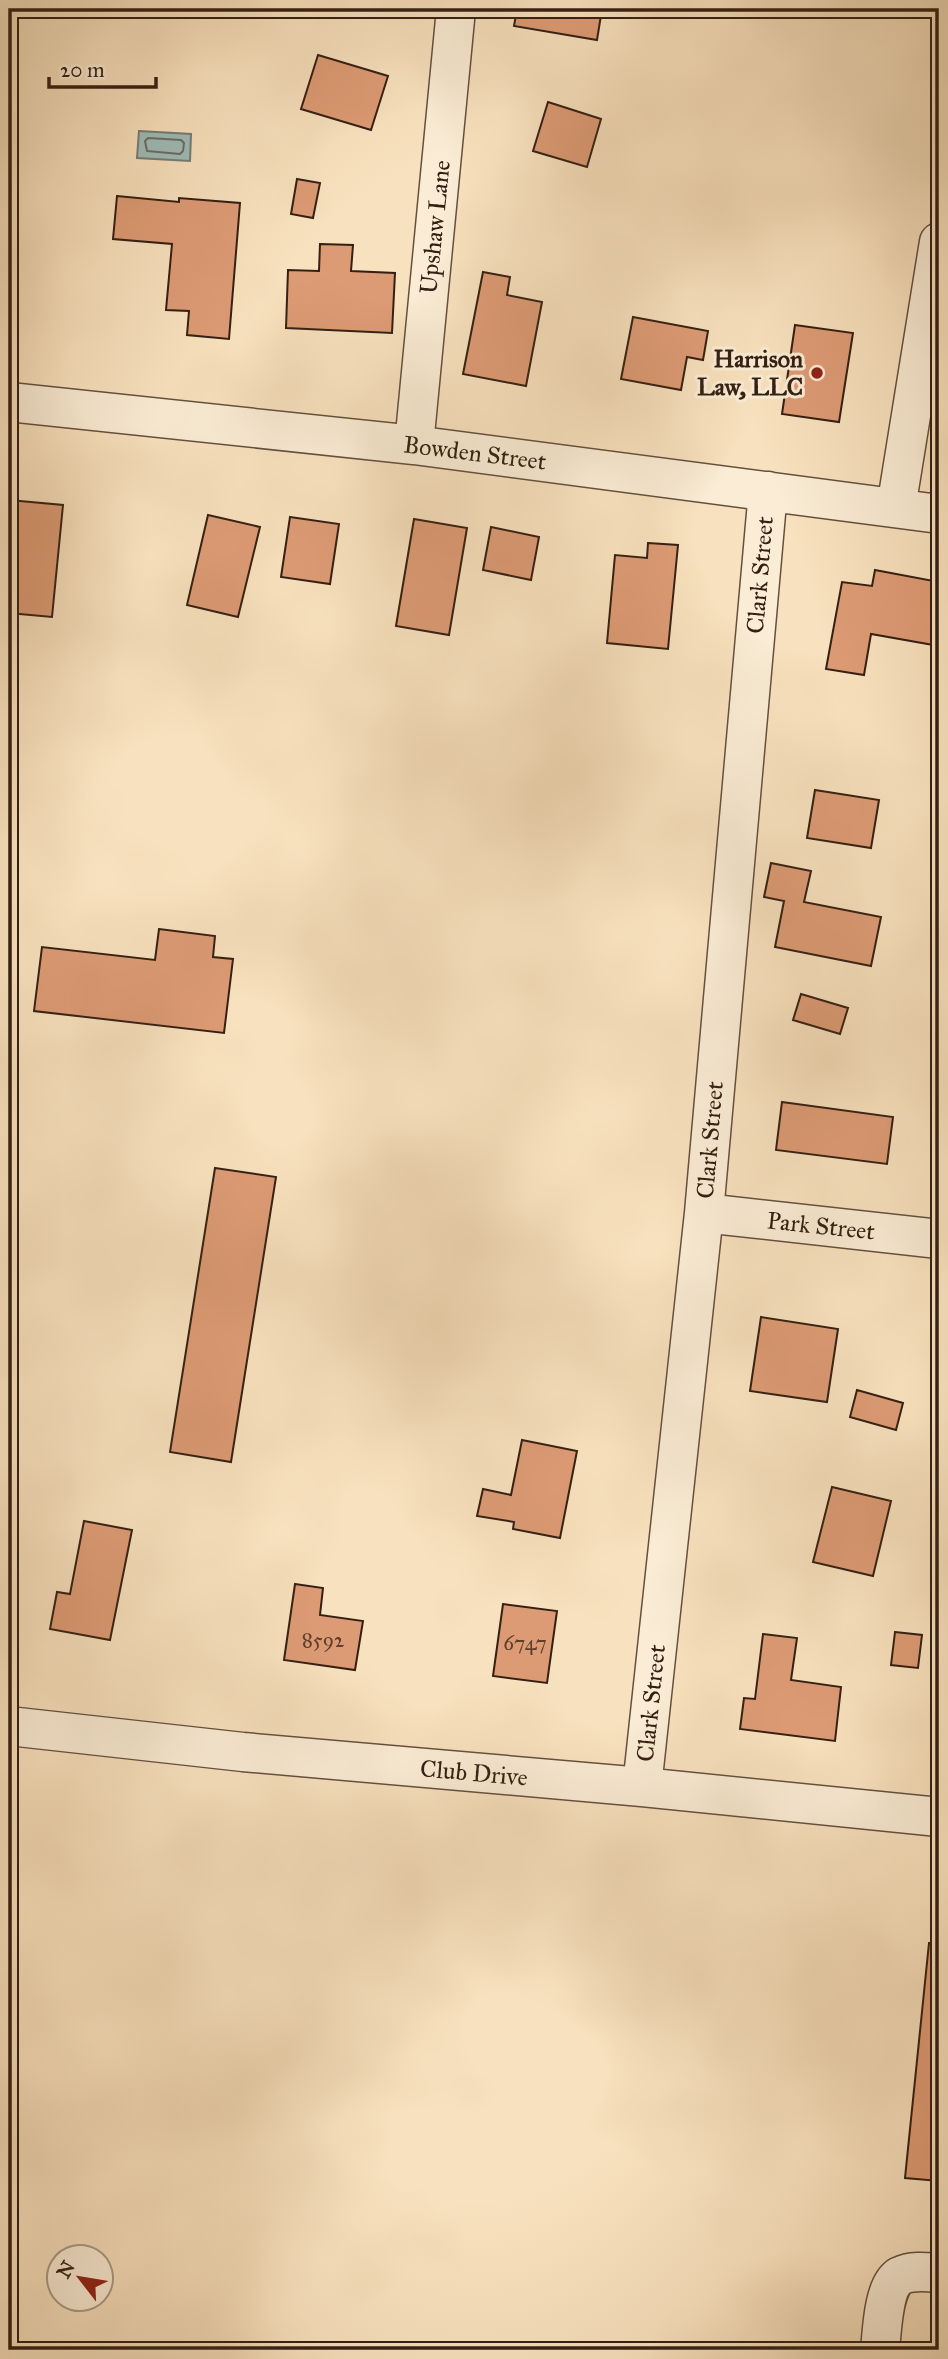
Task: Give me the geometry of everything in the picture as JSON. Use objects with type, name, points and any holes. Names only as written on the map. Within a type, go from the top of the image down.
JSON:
[{"type":"street","name":"Upshaw Lane","points":[[414,445],[456,9]]},
{"type":"street","points":[[896,508],[939,242]]},
{"type":"street","name":"Bowden Street","points":[[9,402],[414,445],[939,514]]},
{"type":"street","name":"Clark Street","points":[[642,1787],[704,1213],[768,491]]},
{"type":"street","name":"Park Street","points":[[704,1213],[939,1238]]},
{"type":"street","name":"Club Drive","points":[[9,1726],[243,1752],[642,1787],[939,1817]]},
{"type":"street","points":[[880,2350],[886,2301],[891,2285],[899,2277],[910,2273],[939,2273]]},
{"type":"water","points":[[139,131],[191,134],[190,161],[137,158]]},
{"type":"building","points":[[517,9],[602,9],[597,40],[514,26]]},
{"type":"building","points":[[318,55],[388,76],[371,130],[301,109]]},
{"type":"building","points":[[548,102],[601,119],[587,167],[533,151]]},
{"type":"building","points":[[297,179],[320,183],[313,218],[291,214]]},
{"type":"building","points":[[117,196],[179,202],[179,198],[240,203],[229,339],[187,335],[189,311],[166,310],[172,244],[113,239]]},
{"type":"building","points":[[320,244],[353,245],[351,271],[395,273],[392,333],[286,328],[288,270],[319,271]]},
{"type":"building","points":[[483,272],[510,277],[507,295],[542,302],[526,386],[463,374]]},
{"type":"building","points":[[633,317],[708,331],[703,360],[687,357],[681,390],[621,379]]},
{"type":"building","name":"Harrison Law, LLC","points":[[795,325],[853,333],[839,422],[782,414]]},
{"type":"building","points":[[9,500],[63,505],[52,617],[9,613]]},
{"type":"building","points":[[208,515],[260,527],[238,617],[187,605]]},
{"type":"building","points":[[290,517],[339,524],[330,584],[281,577]]},
{"type":"building","points":[[414,519],[467,528],[449,635],[396,626]]},
{"type":"building","points":[[491,527],[539,537],[531,580],[483,570]]},
{"type":"building","points":[[648,543],[678,545],[668,649],[607,643],[615,555],[647,558]]},
{"type":"building","points":[[875,570],[939,582],[939,646],[871,634],[864,675],[826,669],[842,582],[872,586]]},
{"type":"building","points":[[815,790],[879,800],[871,848],[807,838]]},
{"type":"building","points":[[771,863],[811,871],[804,902],[881,917],[871,966],[775,947],[784,901],[764,897]]},
{"type":"building","points":[[159,929],[215,936],[213,957],[233,959],[224,1033],[34,1011],[42,947],[155,960]]},
{"type":"building","points":[[801,994],[848,1008],[840,1034],[793,1020]]},
{"type":"building","points":[[782,1102],[893,1117],[887,1164],[776,1150]]},
{"type":"building","points":[[215,1168],[276,1177],[231,1462],[170,1452]]},
{"type":"building","points":[[761,1317],[838,1329],[827,1402],[750,1391]]},
{"type":"building","points":[[857,1390],[903,1403],[896,1430],[850,1417]]},
{"type":"building","points":[[522,1440],[577,1451],[560,1538],[513,1529],[514,1522],[477,1516],[483,1489],[511,1495]]},
{"type":"building","points":[[832,1487],[891,1501],[873,1576],[813,1562]]},
{"type":"building","points":[[84,1521],[132,1530],[110,1640],[50,1629],[57,1592],[70,1594]]},
{"type":"building","points":[[295,1584],[323,1588],[320,1615],[363,1621],[355,1670],[284,1660]]},
{"type":"building","points":[[503,1604],[557,1611],[547,1683],[493,1676]]},
{"type":"building","points":[[895,1632],[922,1635],[918,1668],[891,1665]]},
{"type":"building","points":[[763,1634],[797,1638],[791,1680],[841,1687],[835,1741],[740,1729],[744,1698],[755,1699]]},
{"type":"building","points":[[929,1943],[939,1944],[939,2181],[905,2178]]},
{"type":"place","name":"Harrison Law, LLC","points":[[817,373]]}]
